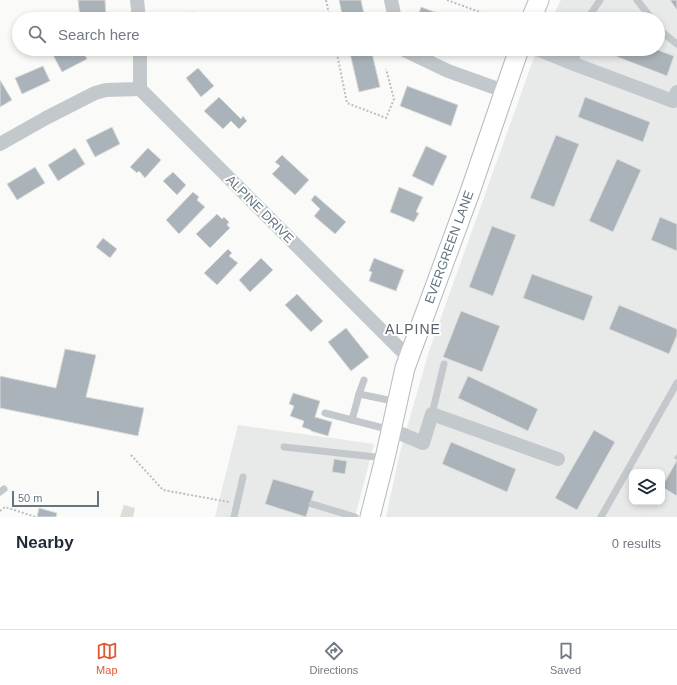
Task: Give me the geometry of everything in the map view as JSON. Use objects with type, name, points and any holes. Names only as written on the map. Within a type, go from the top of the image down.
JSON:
[{"type":"street","points":[[137,0],[138,12]]},
{"type":"street","points":[[391,0],[393,12]]},
{"type":"street","points":[[534,12],[539,0]]},
{"type":"street","points":[[0,144],[95,93],[106,90],[140,89],[140,56]]},
{"type":"street","points":[[417,56],[448,71],[504,91]]},
{"type":"street","name":"EVERGREEN LANE","points":[[370,517],[392,430],[405,368],[467,199],[516,56]]},
{"type":"street","points":[[554,56],[674,101],[677,92]]},
{"type":"street","name":"ALPINE DRIVE","points":[[140,89],[409,358]]},
{"type":"street","points":[[392,430],[423,443],[432,414],[558,459]]},
{"type":"lane","points":[[592,12],[600,0]]},
{"type":"lane","points":[[637,0],[646,12]]},
{"type":"lane","points":[[665,34],[677,44]]},
{"type":"lane","points":[[574,64],[577,56]]},
{"type":"lane","points":[[432,414],[444,364]]},
{"type":"lane","points":[[352,420],[364,380]]},
{"type":"lane","points":[[601,517],[677,383]]},
{"type":"lane","points":[[359,394],[398,402]]},
{"type":"lane","points":[[325,413],[392,430]]},
{"type":"lane","points":[[284,447],[385,458]]},
{"type":"lane","points":[[234,517],[243,477]]},
{"type":"lane","points":[[312,504],[355,517]]},
{"type":"path","points":[[326,0],[329,12]]},
{"type":"path","points":[[447,0],[480,12]]},
{"type":"path","points":[[337,56],[347,103],[386,118],[394,98],[386,69]]},
{"type":"path","points":[[131,455],[163,490],[237,504]]},
{"type":"path","points":[[0,511],[5,507],[36,517]]},
{"type":"shaded area","points":[[561,0],[677,0],[677,517],[386,517],[400,452],[429,351],[534,56],[665,56],[665,12],[555,12]]},
{"type":"shaded area","points":[[238,425],[374,444],[355,517],[215,517]]},
{"type":"shaded area","points":[[124,505],[135,508],[133,517],[120,517]]},
{"type":"building","points":[[78,0],[105,0],[106,12],[79,12]]},
{"type":"building","points":[[339,0],[361,0],[364,12],[342,12]]},
{"type":"building","points":[[670,0],[677,0],[677,10]]},
{"type":"building","points":[[421,7],[434,12],[419,12]]},
{"type":"building","points":[[665,53],[674,56],[667,76],[615,56],[665,56]]},
{"type":"building","points":[[54,56],[86,56],[87,59],[62,72]]},
{"type":"building","points":[[351,56],[373,56],[380,87],[359,92]]},
{"type":"building","points":[[43,66],[50,81],[22,94],[15,78]]},
{"type":"building","points":[[198,68],[214,86],[201,97],[186,78]]},
{"type":"building","points":[[0,80],[12,100],[0,107]]},
{"type":"building","points":[[407,86],[458,105],[451,126],[400,106]]},
{"type":"building","points":[[219,97],[241,119],[243,116],[247,121],[239,129],[231,121],[223,129],[204,111]]},
{"type":"building","points":[[585,97],[650,122],[643,142],[578,117]]},
{"type":"building","points":[[112,127],[120,144],[95,157],[86,140]]},
{"type":"building","points":[[556,135],[579,144],[554,207],[530,198]]},
{"type":"building","points":[[426,146],[447,156],[433,186],[412,176]]},
{"type":"building","points":[[75,148],[85,164],[58,181],[48,165]]},
{"type":"building","points":[[148,148],[161,160],[145,178],[139,171],[137,173],[130,167]]},
{"type":"building","points":[[282,155],[309,180],[295,195],[272,174],[280,166],[275,162]]},
{"type":"building","points":[[617,159],[641,170],[613,232],[589,221]]},
{"type":"building","points":[[35,167],[45,183],[17,200],[7,184]]},
{"type":"building","points":[[173,172],[186,185],[177,195],[163,181]]},
{"type":"building","points":[[399,187],[423,197],[416,212],[419,213],[414,222],[390,212]]},
{"type":"building","points":[[193,192],[199,197],[197,200],[205,207],[179,234],[166,220]]},
{"type":"building","points":[[315,195],[346,222],[335,234],[314,216],[320,209],[311,200]]},
{"type":"building","points":[[217,214],[222,219],[224,217],[229,222],[227,225],[230,228],[210,248],[196,234]]},
{"type":"building","points":[[660,217],[677,224],[677,251],[651,240]]},
{"type":"building","points":[[492,226],[516,235],[493,296],[469,287]]},
{"type":"building","points":[[103,238],[117,249],[110,258],[96,247]]},
{"type":"building","points":[[228,249],[232,253],[229,256],[238,263],[217,285],[204,273]]},
{"type":"building","points":[[261,258],[273,270],[250,292],[239,280]]},
{"type":"building","points":[[374,258],[404,270],[396,291],[369,281],[372,272],[369,271]]},
{"type":"building","points":[[532,274],[593,296],[584,321],[523,298]]},
{"type":"building","points":[[297,294],[323,321],[311,332],[285,305]]},
{"type":"building","points":[[619,305],[677,329],[677,335],[669,354],[609,329]]},
{"type":"building","points":[[461,311],[500,326],[482,372],[443,357]]},
{"type":"building","points":[[346,328],[369,357],[351,371],[328,342]]},
{"type":"building","points":[[65,349],[96,355],[86,397],[144,408],[138,436],[0,408],[0,376],[56,388]]},
{"type":"building","points":[[468,376],[538,409],[528,431],[458,398]]},
{"type":"building","points":[[293,393],[320,401],[315,417],[332,422],[328,436],[302,427],[304,421],[290,416],[294,406],[289,404]]},
{"type":"building","points":[[594,430],[615,442],[577,510],[555,498]]},
{"type":"building","points":[[451,442],[516,469],[507,492],[442,464]]},
{"type":"building","points":[[334,459],[347,461],[345,474],[332,472]]},
{"type":"building","points":[[677,460],[677,496],[665,489],[665,482]]},
{"type":"building","points":[[273,479],[314,491],[306,517],[265,504]]},
{"type":"building","points":[[39,508],[57,513],[56,517],[37,517]]},
{"type":"district","name":"ALPINE","points":[[413,329]]}]
